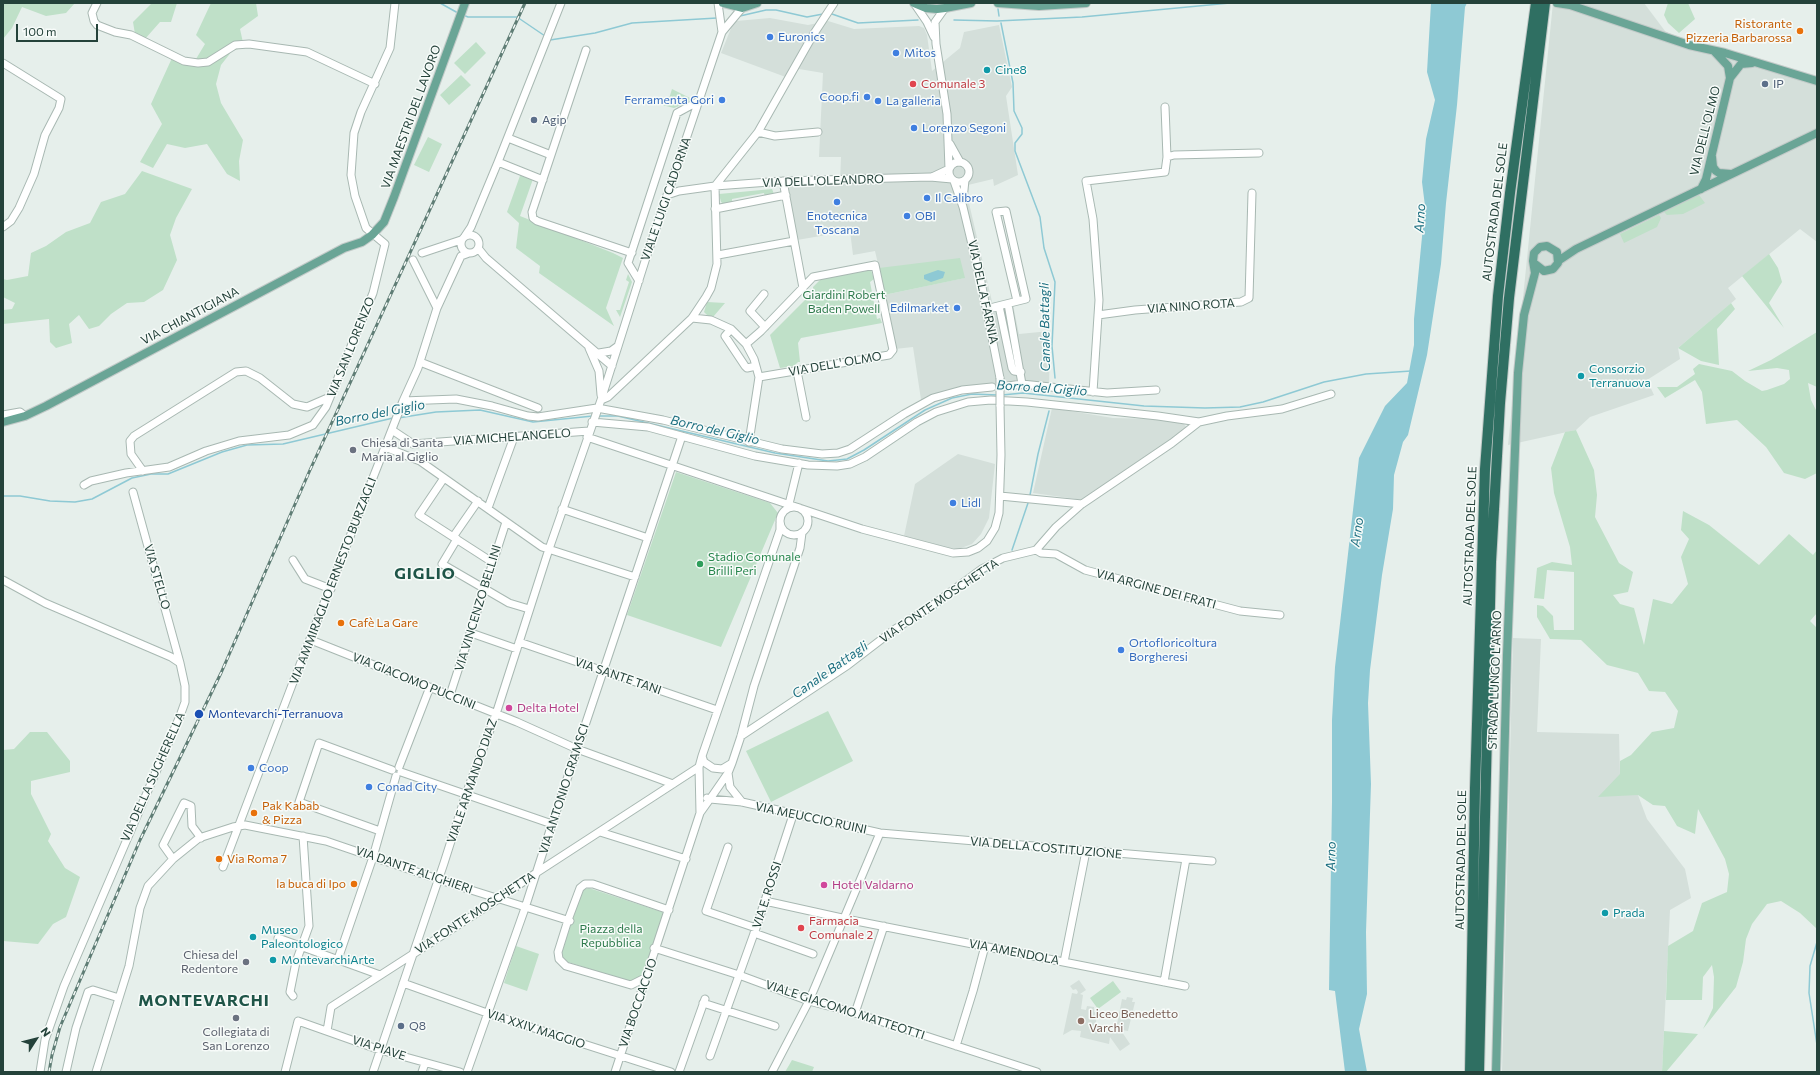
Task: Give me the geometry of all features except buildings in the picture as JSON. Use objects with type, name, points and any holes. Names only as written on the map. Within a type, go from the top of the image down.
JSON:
[{"type":"highway","name":"AUTOSTRADA DEL SOLE","points":[[1470,1072],[1476,780],[1486,454],[1498,296],[1510,193],[1536,3]]},
{"type":"highway","name":"AUTOSTRADA DEL SOLE","points":[[1479,1072],[1491,562],[1500,403],[1516,234],[1545,3]]},
{"type":"main road","name":"VIA MAESTRI DEL LAVORO","points":[[372,235],[384,222],[465,3]]},
{"type":"main road","points":[[723,3],[742,8],[757,3]]},
{"type":"main road","points":[[914,3],[926,8],[967,4]]},
{"type":"main road","points":[[998,3],[1025,6],[1086,3]]},
{"type":"main road","points":[[1014,3],[1025,6]]},
{"type":"main road","points":[[1557,3],[1570,5],[1715,52],[1817,81]]},
{"type":"main road","name":"VIA DELL'OLMO","points":[[1701,189],[1706,179],[1730,78],[1728,66],[1715,52]]},
{"type":"main road","name":"VIA DELL'OLMO","points":[[1730,78],[1741,64],[1755,63]]},
{"type":"main road","points":[[1558,261],[1576,249],[1817,133]]},
{"type":"main road","points":[[1712,156],[1713,167],[1719,174],[1733,174]]},
{"type":"main road","name":"VIA CHIANTIGIANA","points":[[3,422],[25,416],[344,248],[362,242],[372,235]]},
{"type":"main road","points":[[1554,249],[1558,256],[1556,267],[1549,271],[1541,270],[1535,264],[1533,257],[1540,247],[1547,246],[1554,249],[1576,249]]},
{"type":"main road","name":"STRADA LUNGO L'ARNO","points":[[1496,1072],[1507,655],[1518,373],[1524,315],[1535,274],[1535,264]]},
{"type":"main road","name":"STRADA LUNGO L'ARNO","points":[[1530,291],[1542,276],[1549,271]]},
{"type":"street","points":[[97,3],[92,13],[94,21],[97,25],[115,32],[131,35],[184,61],[198,63],[208,62],[235,45],[249,44],[307,52],[374,84]]},
{"type":"street","points":[[372,235],[362,220],[351,175],[354,133],[361,112],[392,39],[395,3]]},
{"type":"street","points":[[561,3],[475,218],[463,238],[462,249],[474,251],[486,258],[588,346],[599,353],[612,366]]},
{"type":"street","name":"VIALE LUIGI CADORNA","points":[[718,3],[722,32]]},
{"type":"street","points":[[604,397],[614,390],[700,309],[712,288],[718,254],[715,186],[758,132],[813,36],[834,3]]},
{"type":"street","name":"VIA DELLA FARNIA","points":[[914,3],[927,22],[936,44]]},
{"type":"street","points":[[936,28],[941,18],[947,12],[967,4]]},
{"type":"street","name":"VIA DELLA FARNIA","points":[[588,434],[672,465],[862,529],[932,548],[953,553],[968,552],[978,548],[987,540],[995,528],[999,513],[1000,378],[963,207],[953,180],[949,175],[947,114],[936,44],[935,22],[948,5]]},
{"type":"street","name":"VIALE LUIGI CADORNA","points":[[604,397],[638,281],[722,32],[742,8]]},
{"type":"street","points":[[586,50],[532,212],[533,218],[537,221],[632,253]]},
{"type":"street","points":[[3,63],[61,99],[60,108],[45,135],[34,174],[19,208],[11,221],[3,228]]},
{"type":"street","points":[[638,281],[628,263],[677,113],[699,101]]},
{"type":"street","points":[[1093,392],[1099,287],[1093,219],[1086,181],[1162,174],[1165,172],[1167,157],[1165,107]]},
{"type":"street","points":[[758,132],[776,136],[818,132]]},
{"type":"street","points":[[508,138],[551,155]]},
{"type":"street","name":"VIA DELLA FARNIA","points":[[949,142],[960,162],[965,165],[968,170],[968,175],[965,180],[963,207]]},
{"type":"street","points":[[1167,157],[1174,155],[1259,153]]},
{"type":"street","points":[[498,162],[543,180]]},
{"type":"street","points":[[949,169],[952,165],[960,162]]},
{"type":"street","name":"VIA DELL'OLEANDRO","points":[[930,177],[949,169]]},
{"type":"street","name":"VIA DELL'OLEANDRO","points":[[667,195],[679,191],[715,186],[783,181],[930,177],[953,180]]},
{"type":"street","points":[[953,180],[960,182],[965,180]]},
{"type":"street","points":[[672,181],[679,191]]},
{"type":"street","points":[[746,344],[803,288],[783,181]]},
{"type":"street","name":"VIA NINO ROTA","points":[[1098,315],[1135,310],[1241,302],[1249,298],[1252,193]]},
{"type":"street","points":[[715,209],[786,195]]},
{"type":"street","points":[[986,309],[1026,299],[1006,211],[996,212],[1017,301]]},
{"type":"street","points":[[474,251],[479,243],[474,229],[475,218]]},
{"type":"street","points":[[422,254],[471,234],[477,237]]},
{"type":"street","name":"VIA SAN LORENZO","points":[[84,485],[92,481],[169,467],[206,451],[239,441],[289,435],[313,425],[326,406],[373,293],[385,244],[372,235]]},
{"type":"street","points":[[718,254],[794,241]]},
{"type":"street","name":"VIA AMMIRAGLIO ERNESTO BURZAGLI","points":[[223,867],[403,401],[420,362],[437,308],[461,256],[474,251]]},
{"type":"street","points":[[413,260],[437,308]]},
{"type":"street","name":"VIA DELL' OLMO","points":[[759,376],[889,355],[893,350],[875,265],[813,277],[803,288]]},
{"type":"street","points":[[764,294],[750,311],[765,327]]},
{"type":"street","points":[[1008,304],[1022,384]]},
{"type":"street","points":[[999,306],[1012,368],[1014,371],[1021,372]]},
{"type":"street","points":[[700,309],[705,319]]},
{"type":"street","points":[[692,318],[705,319],[731,329],[746,344],[759,376],[749,442]]},
{"type":"street","points":[[731,329],[725,336],[747,368],[756,366]]},
{"type":"street","points":[[588,346],[597,364],[604,397],[610,410]]},
{"type":"street","points":[[599,353],[611,351],[618,346]]},
{"type":"street","points":[[420,362],[538,408]]},
{"type":"street","points":[[597,364],[612,366]]},
{"type":"street","points":[[143,471],[131,454],[130,441],[134,436],[236,372],[246,371],[260,378],[293,404],[307,407],[330,397]]},
{"type":"street","points":[[797,371],[806,417]]},
{"type":"street","points":[[1008,386],[1022,384],[1107,393],[1156,390]]},
{"type":"street","points":[[403,401],[456,399],[538,417],[597,408],[663,420],[782,449],[814,453],[838,453],[850,449],[904,414],[933,398],[962,390],[989,387]]},
{"type":"street","points":[[592,422],[629,424],[682,436],[742,454],[799,463],[837,466],[850,464],[865,457],[917,422],[936,412],[956,405],[991,400],[1027,402],[1158,416],[1199,422],[1227,416],[1282,409],[1331,394]]},
{"type":"street","name":"VIALE ARMANDO DIAZ","points":[[373,1072],[439,879],[466,794],[496,714],[562,509],[597,408],[604,397]]},
{"type":"street","points":[[3,415],[20,412],[25,416]]},
{"type":"street","points":[[1036,550],[1056,527],[1082,504],[1172,443],[1199,422]]},
{"type":"street","name":"VIA MICHELANGELO","points":[[393,428],[413,444],[514,437],[588,434]]},
{"type":"street","name":"VIA ANTONIO GRAMSCI","points":[[467,1072],[526,906],[682,436]]},
{"type":"street","points":[[488,508],[514,437]]},
{"type":"street","points":[[386,447],[420,461],[488,508],[542,548],[635,577]]},
{"type":"street","points":[[789,504],[799,463]]},
{"type":"street","points":[[444,478],[419,515],[492,562]]},
{"type":"street","name":"VIA STELLO","points":[[133,492],[180,663]]},
{"type":"street","points":[[1000,496],[1082,504]]},
{"type":"street","points":[[775,499],[780,521],[785,532],[798,535],[802,533]]},
{"type":"street","points":[[478,501],[455,538],[442,564],[509,602],[529,609]]},
{"type":"street","points":[[700,813],[701,796],[699,767],[780,521],[781,514],[788,507],[798,507],[806,512],[809,521],[808,525]]},
{"type":"street","points":[[562,509],[648,538]]},
{"type":"street","points":[[700,813],[728,773],[732,763],[741,736],[754,686],[800,548],[802,533],[808,525],[825,516]]},
{"type":"street","name":"VIA VINCENZO BELLINI","points":[[450,695],[471,633],[483,588],[506,522]]},
{"type":"street","name":"VIA ARGINE DEI FRATI","points":[[1036,550],[1041,554],[1056,554],[1085,570],[1240,611],[1280,615]]},
{"type":"street","name":"VIA FONTE MOSCHETTA","points":[[741,736],[848,664],[895,629],[943,599],[982,569],[1003,558],[1036,550]]},
{"type":"street","points":[[293,560],[305,579],[330,589]]},
{"type":"street","points":[[3,580],[29,595],[171,657],[180,663]]},
{"type":"street","name":"VIA SANTE TANI","points":[[471,633],[518,645],[604,671],[717,710]]},
{"type":"street","name":"VIA GIACOMO PUCCINI","points":[[311,640],[450,695],[577,749],[673,784]]},
{"type":"street","name":"VIA DELLA SUGHERELLA","points":[[40,1072],[46,1040],[64,986],[185,702],[185,686],[180,663]]},
{"type":"street","points":[[338,959],[373,857],[397,772],[430,687]]},
{"type":"street","points":[[380,830],[299,802],[319,743],[397,772],[552,824]]},
{"type":"street","points":[[702,756],[704,762],[713,768],[722,769],[732,763]]},
{"type":"street","name":"VIA FONTE MOSCHETTA","points":[[327,1031],[331,1007],[699,767]]},
{"type":"street","points":[[728,773],[730,787],[742,802]]},
{"type":"street","name":"VIA MEUCCIO RUINI","points":[[701,796],[710,799],[742,802],[880,833]]},
{"type":"street","points":[[173,858],[163,845],[184,803],[191,806],[192,826],[201,838]]},
{"type":"street","name":"VIA BOCCACCIO","points":[[615,1072],[700,813]]},
{"type":"street","name":"VIA E. ROSSI","points":[[710,1056],[755,931],[793,814]]},
{"type":"street","name":"VIA DANTE ALIGHIERI","points":[[239,826],[245,825],[326,841],[439,879],[569,920]]},
{"type":"street","points":[[96,1072],[133,950],[144,893],[148,886],[173,858],[201,838],[239,826]]},
{"type":"street","points":[[600,832],[686,859]]},
{"type":"street","points":[[772,1072],[809,1001],[880,833]]},
{"type":"street","name":"VIA DELLA COSTITUZIONE","points":[[880,833],[1212,861]]},
{"type":"street","points":[[293,996],[290,992],[296,962],[309,926],[303,836]]},
{"type":"street","points":[[728,847],[706,911],[813,954]]},
{"type":"street","points":[[1064,962],[1086,851]]},
{"type":"street","points":[[1164,982],[1186,859]]},
{"type":"street","points":[[647,977],[631,985],[566,966],[559,959],[558,952],[580,888],[585,884],[593,884],[669,910]]},
{"type":"street","name":"VIA AMENDOLA","points":[[765,901],[1185,986]]},
{"type":"street","points":[[855,1013],[884,926]]},
{"type":"street","points":[[278,938],[301,948],[338,959],[380,975]]},
{"type":"street","points":[[956,1046],[985,946]]},
{"type":"street","name":"VIALE GIACOMO MATTEOTTI","points":[[655,948],[739,975],[809,1001],[855,1013],[1037,1072]]},
{"type":"street","name":"VIA XXIV MAGGIO","points":[[403,983],[487,1013],[671,1072]]},
{"type":"street","points":[[66,1072],[76,1028],[88,992],[93,990],[119,998]]},
{"type":"street","points":[[679,1072],[704,1001],[726,1011],[775,1026]]},
{"type":"street","name":"VIA PIAVE","points":[[285,1072],[298,1021],[380,1050],[460,1072]]},
{"type":"street","points":[[422,1072],[425,1063]]},
{"type":"shaded area","points":[[1553,3],[1644,3],[1665,31],[1684,41],[1817,78],[1817,242],[1800,229],[1728,288],[1736,299],[1678,348],[1680,359],[1647,380],[1654,395],[1590,417],[1576,430],[1508,445]]},
{"type":"shaded area","points":[[770,18],[808,25],[828,21],[854,29],[919,26],[924,28],[927,35],[932,71],[960,48],[964,32],[999,25],[1012,87],[1006,96],[1018,175],[994,186],[993,179],[968,185],[968,199],[994,310],[1013,305],[1019,334],[1050,331],[1049,391],[1022,387],[969,392],[922,406],[913,347],[895,349],[884,295],[964,278],[879,268],[875,251],[853,255],[850,231],[797,240],[788,184],[840,183],[841,157],[819,157],[823,73],[799,69],[791,79],[721,53],[732,26],[736,21]]},
{"type":"shaded area","points":[[1052,408],[1113,418],[1156,419],[1184,424],[1187,428],[1156,451],[1083,500],[1033,493]]},
{"type":"shaded area","points":[[958,454],[995,464],[989,518],[981,534],[972,544],[961,548],[949,548],[904,536],[915,484]]},
{"type":"shaded area","points":[[1513,638],[1541,639],[1537,732],[1619,734],[1620,774],[1638,795],[1647,819],[1685,869],[1691,898],[1670,910],[1662,1072],[1502,1072]]},
{"type":"shaded area","name":"Liceo Benedetto Varchi","points":[[1079,980],[1086,990],[1080,994],[1083,995],[1081,1009],[1086,1010],[1087,1006],[1094,1007],[1094,1012],[1097,1013],[1095,1029],[1111,1032],[1116,1029],[1122,999],[1126,1000],[1127,997],[1133,998],[1132,1002],[1135,1002],[1128,1031],[1122,1030],[1130,1044],[1120,1051],[1110,1037],[1109,1044],[1080,1037],[1081,1031],[1072,1030],[1063,1035],[1072,993],[1077,994],[1078,992],[1076,989],[1073,990],[1070,986]]},
{"type":"green space","points":[[3,3],[75,3],[66,13],[46,16],[22,7],[12,28],[3,39]]},
{"type":"green space","points":[[152,3],[177,3],[171,22],[160,22],[145,39],[135,34],[133,22]]},
{"type":"green space","points":[[211,3],[256,3],[258,16],[240,29],[244,47],[232,51],[221,65],[216,84],[221,103],[243,140],[239,161],[240,181],[227,174],[207,144],[185,148],[167,144],[153,168],[140,162],[162,124],[151,104],[172,58],[196,59],[205,44],[196,35]]},
{"type":"green space","points":[[1668,3],[1688,3],[1695,19],[1679,33],[1668,23],[1664,15]]},
{"type":"green space","points":[[476,42],[486,53],[465,74],[454,63]]},
{"type":"green space","points":[[461,75],[471,85],[449,105],[440,95]]},
{"type":"green space","points":[[672,89],[694,100],[674,108],[662,105],[667,105]]},
{"type":"green space","points":[[428,137],[442,144],[429,172],[414,165]]},
{"type":"green space","points":[[142,171],[192,189],[176,218],[170,235],[177,260],[163,290],[144,302],[127,303],[111,314],[99,326],[89,329],[79,315],[69,324],[72,343],[56,348],[50,342],[49,319],[3,324],[3,310],[12,309],[15,303],[3,297],[3,279],[7,280],[28,276],[31,253],[46,246],[66,232],[90,223],[101,202],[125,194]]},
{"type":"green space","points":[[521,173],[533,179],[520,216],[623,258],[606,308],[614,326],[539,273],[540,266],[516,248],[519,223],[507,212]]},
{"type":"green space","points":[[772,189],[774,194],[765,197],[764,193],[732,199],[732,203],[724,204],[721,202],[719,194]]},
{"type":"green space","points":[[1699,195],[1705,203],[1683,214],[1667,215],[1664,212]]},
{"type":"green space","points":[[1659,215],[1661,218],[1657,227],[1624,243],[1620,234]]},
{"type":"green space","points":[[1769,254],[1778,268],[1782,282],[1769,303],[1784,328],[1742,276]]},
{"type":"green space","points":[[960,258],[965,278],[884,295],[879,268]]},
{"type":"green space","name":"Giardini Robert Baden Powell","points":[[871,270],[874,279],[870,282],[877,319],[880,318],[882,323],[801,338],[798,343],[800,362],[794,366],[780,368],[770,335],[813,292],[813,287],[821,279]]},
{"type":"green space","points":[[628,274],[632,282],[620,317],[616,310],[620,310],[629,282],[626,280]]},
{"type":"green space","points":[[707,302],[725,303],[713,317],[708,316],[704,312]]},
{"type":"green space","points":[[1731,303],[1735,309],[1717,329],[1719,365],[1701,361],[1678,348]]},
{"type":"green space","points":[[1817,332],[1817,387],[1808,383],[1811,400],[1817,412],[1817,473],[1805,479],[1784,473],[1766,447],[1737,420],[1706,424],[1702,392],[1695,380],[1665,398],[1657,387],[1677,387],[1695,374],[1693,369],[1699,364],[1732,371],[1762,391],[1767,390],[1784,384],[1790,379],[1789,370],[1777,368],[1748,371],[1771,360]]},
{"type":"green space","points":[[1576,430],[1594,470],[1597,495],[1595,517],[1619,563],[1633,572],[1628,592],[1613,595],[1620,604],[1634,608],[1644,645],[1653,599],[1672,604],[1688,584],[1681,557],[1689,539],[1681,530],[1683,511],[1709,525],[1759,565],[1789,534],[1813,555],[1817,550],[1817,613],[1810,621],[1817,628],[1817,929],[1800,913],[1781,901],[1767,904],[1752,924],[1746,939],[1743,962],[1736,987],[1703,1029],[1713,1008],[1714,977],[1712,965],[1703,977],[1702,1000],[1666,1000],[1668,946],[1693,931],[1702,903],[1727,892],[1729,874],[1725,859],[1698,809],[1695,834],[1677,826],[1665,806],[1653,805],[1638,795],[1598,797],[1620,774],[1620,761],[1631,755],[1652,732],[1674,728],[1678,711],[1665,692],[1649,691],[1638,673],[1607,665],[1581,640],[1550,639],[1537,617],[1537,605],[1543,606],[1553,616],[1554,630],[1574,630],[1574,572],[1547,570],[1544,599],[1534,598],[1537,568],[1552,562],[1572,565],[1570,547],[1554,493],[1551,468],[1565,432]]},
{"type":"green space","name":"Stadio Comunale Brilli Peri","points":[[676,472],[770,503],[778,513],[721,647],[627,615]]},
{"type":"green space","points":[[828,711],[853,761],[771,802],[746,751]]},
{"type":"green space","points":[[30,732],[47,732],[70,761],[70,772],[31,781],[31,794],[51,834],[48,841],[65,868],[80,877],[66,917],[53,924],[38,944],[3,941],[3,750],[14,749]]},
{"type":"green space","name":"Piazza della Repubblica","points":[[589,888],[665,913],[644,976],[631,982],[568,962],[563,957],[562,952],[582,890]]},
{"type":"green space","points":[[516,946],[539,954],[527,991],[504,983]]},
{"type":"green space","points":[[1113,981],[1121,992],[1098,1009],[1090,998]]},
{"type":"green space","points":[[1664,1031],[1698,1034],[1666,1072],[1662,1072]]},
{"type":"green space","points":[[792,1060],[814,1067],[812,1072],[785,1072]]},
{"type":"water","name":"Arno","points":[[1431,3],[1467,3],[1465,7],[1441,264],[1427,355],[1408,435],[1403,442],[1394,475],[1393,509],[1382,575],[1370,670],[1368,703],[1371,784],[1366,932],[1367,994],[1359,1029],[1367,1072],[1345,1072],[1335,991],[1329,990],[1332,720],[1335,667],[1359,458],[1385,406],[1407,383],[1414,345],[1414,319],[1425,206],[1422,182],[1426,139],[1435,100],[1427,72]]},
{"type":"water","points":[[938,270],[945,272],[943,278],[931,282],[924,279],[924,275]]},
{"type":"waterway","points":[[440,3],[458,13]]},
{"type":"waterway","points":[[954,20],[997,21],[1082,17],[1230,3]]},
{"type":"waterway","name":"Canale Battagli","points":[[998,9],[999,16]]},
{"type":"waterway","points":[[740,16],[766,10],[776,10],[807,17],[823,14]]},
{"type":"waterway","points":[[832,14],[858,23],[918,20]]},
{"type":"waterway","points":[[463,15],[468,17],[517,17],[545,36]]},
{"type":"waterway","points":[[550,40],[595,33],[632,23],[717,18]]},
{"type":"waterway","name":"Canale Battagli","points":[[1001,23],[1013,83],[1014,111],[1022,128],[1022,134],[1015,143],[1015,151],[1040,217],[1044,248],[1055,282],[1052,346],[1055,378]]},
{"type":"waterway","name":"Borro del Giglio","points":[[1002,395],[1023,393],[1144,406],[1205,408],[1240,407],[1263,402],[1324,382],[1366,374],[1411,371]]},
{"type":"waterway","name":"Borro del Giglio","points":[[598,416],[618,416],[775,453],[828,461],[847,459],[864,450],[925,410],[952,398],[972,394],[998,395]]},
{"type":"waterway","name":"Borro del Giglio","points":[[398,418],[436,412],[480,410],[533,422],[593,416]]},
{"type":"waterway","name":"Canale Battagli","points":[[1030,495],[1038,454],[1049,411]]},
{"type":"waterway","name":"Borro del Giglio","points":[[3,496],[20,496],[50,501],[75,502],[92,499],[132,478],[151,474],[168,474],[222,452],[247,445],[283,444],[393,418]]},
{"type":"waterway","name":"Canale Battagli","points":[[1012,550],[1028,503]]},
{"type":"waterway","name":"Canale Battagli","points":[[981,574],[988,570]]},
{"type":"waterway","name":"Canale Battagli","points":[[932,611],[969,583]]},
{"type":"waterway","name":"Canale Battagli","points":[[895,633],[923,616]]},
{"type":"waterway","name":"Canale Battagli","points":[[779,715],[837,676]]},
{"type":"waterway","points":[[1817,942],[1810,966],[1809,993],[1817,1045]]},
{"type":"railway","points":[[49,1072],[60,1027],[140,840],[221,673],[310,470],[525,3]]},
{"type":"place","name":"Ristorante Pizzeria Barbarossa","points":[[1800,31]]},
{"type":"place","name":"Euronics","points":[[770,37]]},
{"type":"place","name":"Mitos","points":[[896,53]]},
{"type":"place","name":"Cine8","points":[[987,70]]},
{"type":"place","name":"Comunale 3","points":[[913,84]]},
{"type":"place","name":"IP","points":[[1765,84]]},
{"type":"place","name":"Coop.fi","points":[[867,97]]},
{"type":"place","name":"Ferramenta Gori","points":[[722,100]]},
{"type":"place","name":"La galleria","points":[[878,101]]},
{"type":"place","name":"Agip","points":[[534,120]]},
{"type":"place","name":"Lorenzo Segoni","points":[[914,128]]},
{"type":"place","name":"Il Calibro","points":[[927,198]]},
{"type":"place","name":"Enotecnica Toscana","points":[[837,202]]},
{"type":"place","name":"OBI","points":[[907,216]]},
{"type":"place","name":"Edilmarket","points":[[957,308]]},
{"type":"place","name":"Consorzio Terranuova","points":[[1581,376]]},
{"type":"place","name":"Chiesa di Santa Maria al Giglio","points":[[353,450]]},
{"type":"place","name":"Lidl","points":[[953,503]]},
{"type":"place","name":"Stadio Comunale Brilli Peri","points":[[700,564]]},
{"type":"place","name":"Cafè La Gare","points":[[341,623]]},
{"type":"place","name":"Ortofloricoltura Borgheresi","points":[[1121,650]]},
{"type":"place","name":"Delta Hotel","points":[[509,708]]},
{"type":"place","name":"Montevarchi-Terranuova","points":[[199,714]]},
{"type":"place","name":"Coop","points":[[251,768]]},
{"type":"place","name":"Conad City","points":[[369,787]]},
{"type":"place","name":"Pak Kabab & Pizza","points":[[254,813]]},
{"type":"place","name":"Via Roma 7","points":[[219,859]]},
{"type":"place","name":"la buca di Ipo","points":[[354,884]]},
{"type":"place","name":"Hotel Valdarno","points":[[824,885]]},
{"type":"place","name":"Prada","points":[[1605,913]]},
{"type":"place","name":"Farmacia Comunale 2","points":[[801,928]]},
{"type":"place","name":"Museo Paleontologico","points":[[253,937]]},
{"type":"place","name":"MontevarchiArte","points":[[273,960]]},
{"type":"place","name":"Chiesa del Redentore","points":[[246,962]]},
{"type":"place","name":"Collegiata di San Lorenzo","points":[[236,1018]]},
{"type":"place","name":"Liceo Benedetto Varchi","points":[[1081,1021]]},
{"type":"place","name":"Q8","points":[[401,1026]]},
{"type":"district","name":"GIGLIO","points":[[425,574]]},
{"type":"district","name":"MONTEVARCHI","points":[[204,1001]]}]
